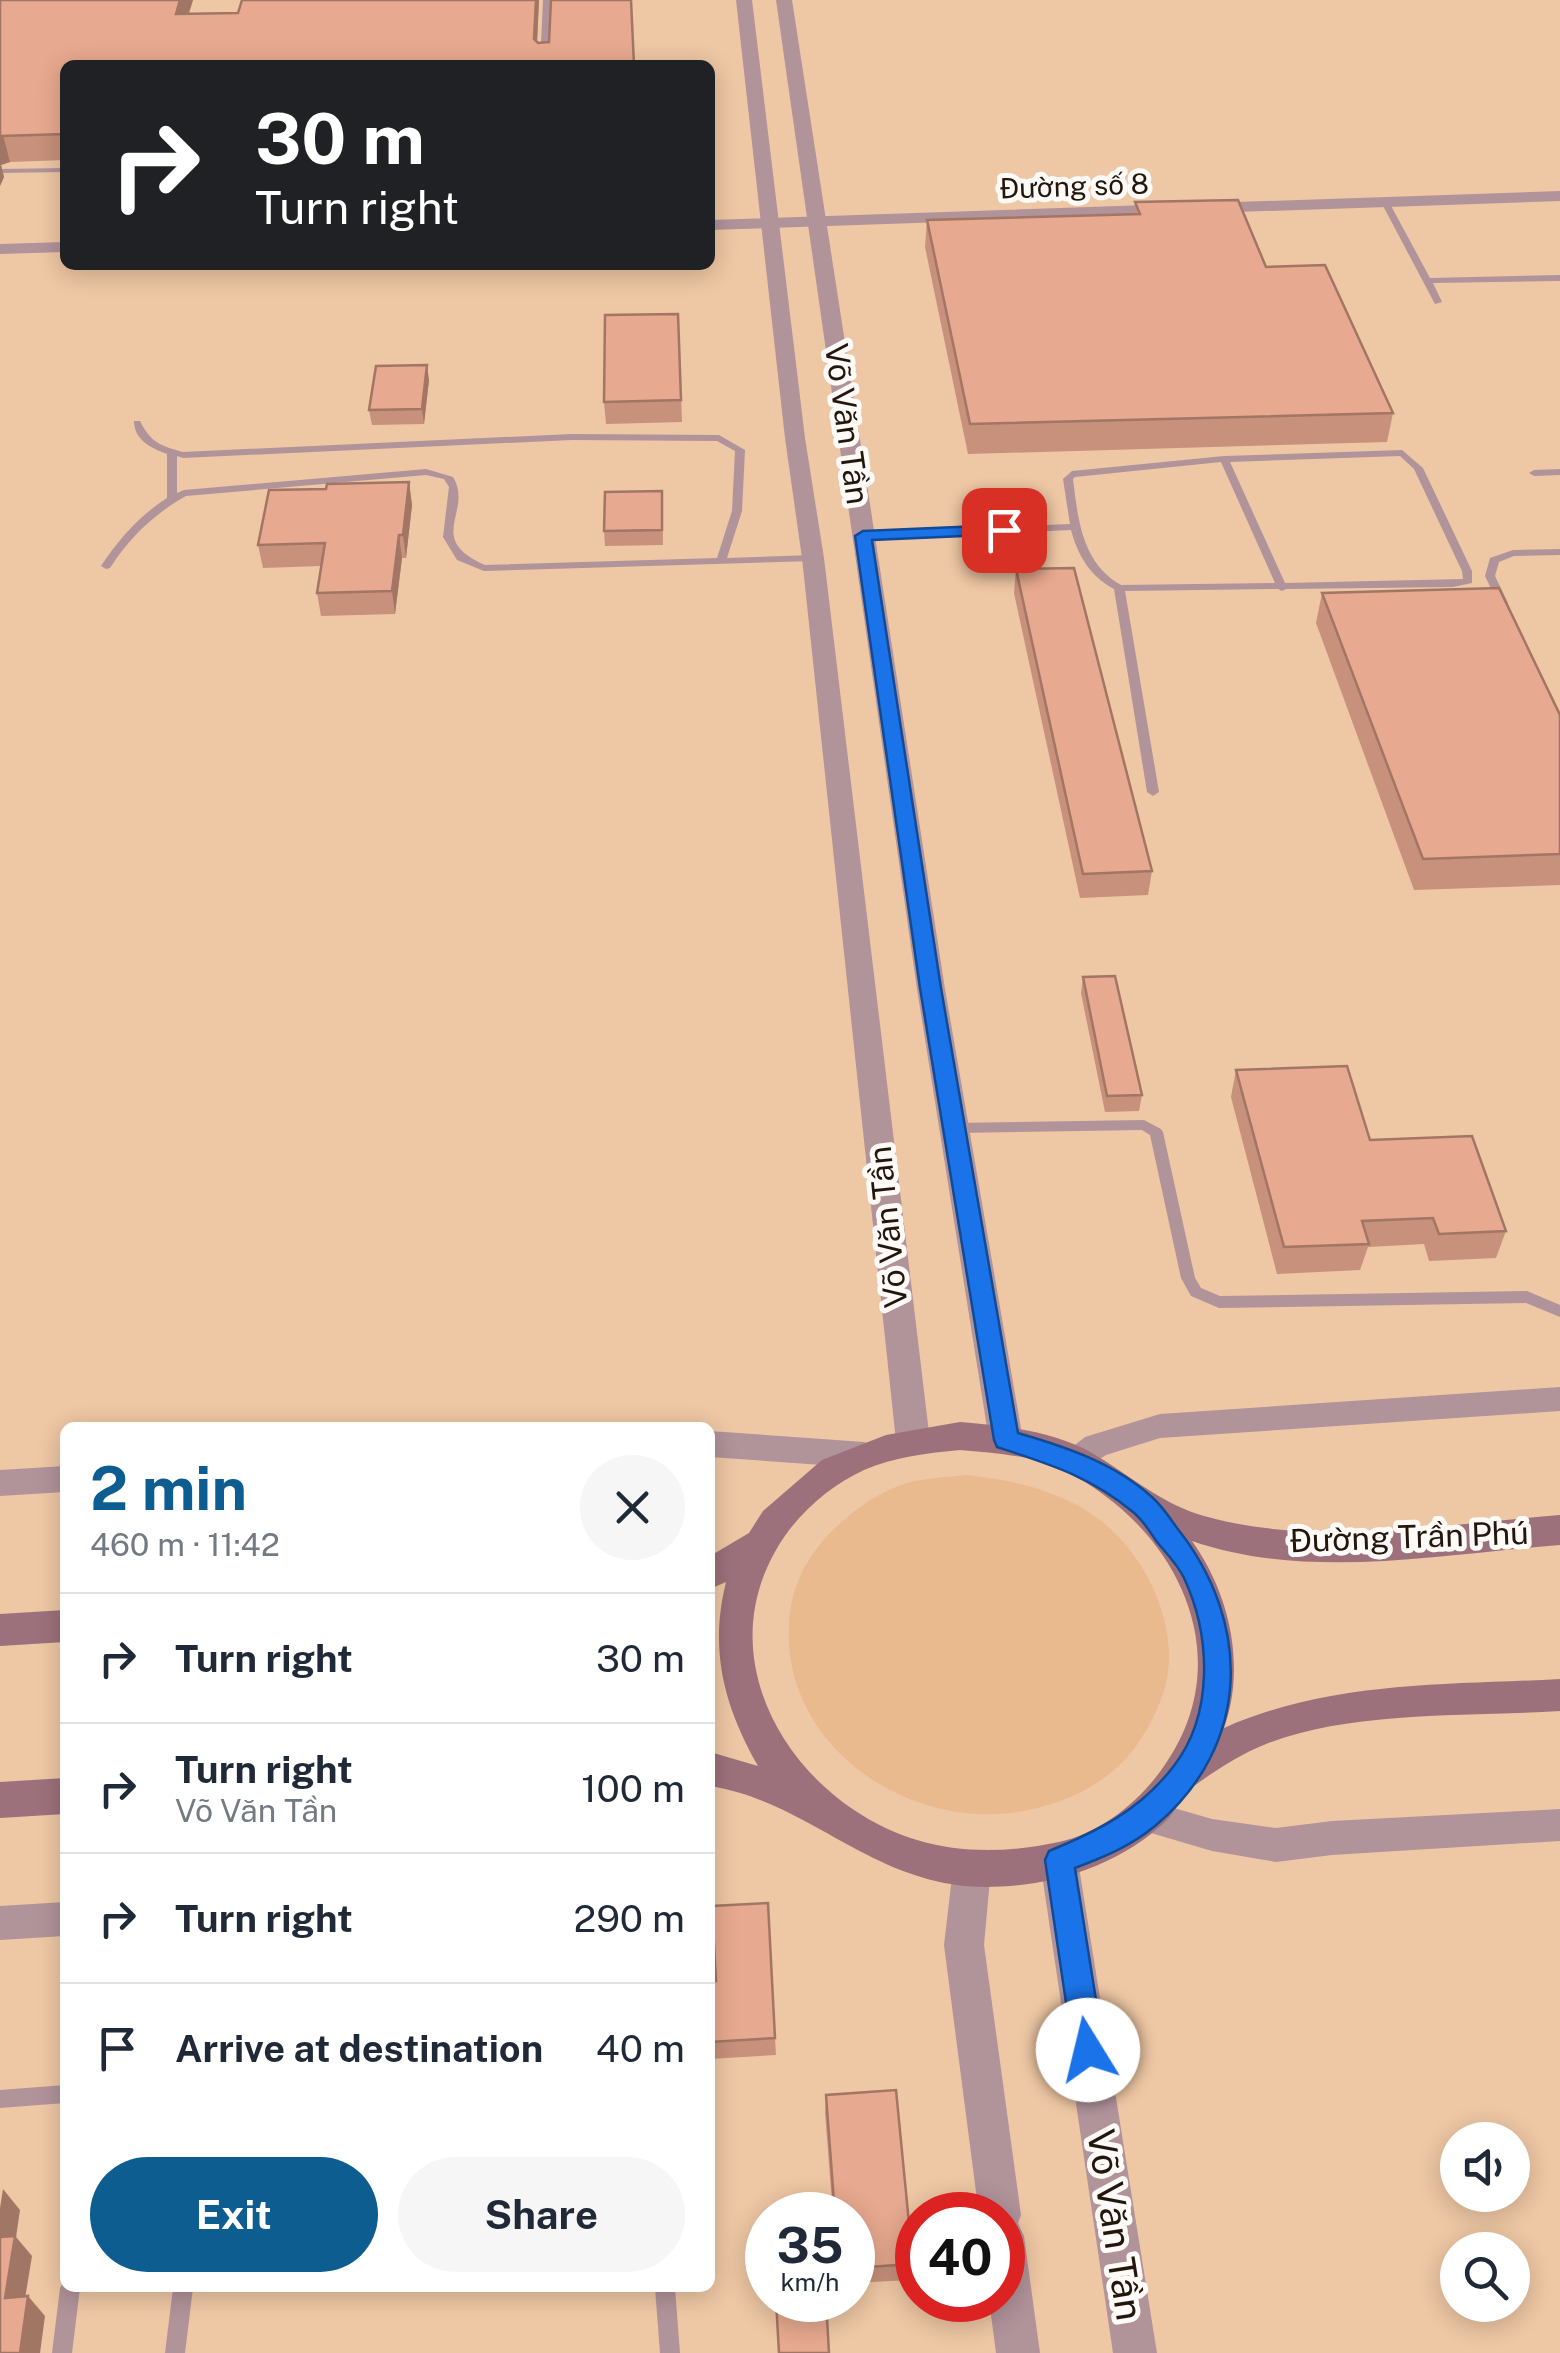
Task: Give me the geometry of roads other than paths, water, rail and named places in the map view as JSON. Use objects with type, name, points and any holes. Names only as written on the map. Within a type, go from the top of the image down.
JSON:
[{"type":"main road","points":[[1185,1775],[1210,1726],[1219,1672],[1213,1619],[1194,1568],[1144,1506],[1077,1461],[1006,1440],[960,1436],[912,1440],[864,1455],[818,1480],[779,1515],[751,1558],[734,1610],[734,1666],[750,1723],[786,1778],[837,1824],[902,1855],[972,1868],[1059,1860],[1106,1843],[1146,1816],[1185,1775],[1230,1742],[1286,1722],[1359,1709],[1560,1696]]},
{"type":"main road","name":"Đường Trần Phú","points":[[1144,1506],[1204,1531],[1254,1541],[1314,1546],[1560,1530]]},
{"type":"main road","points":[[715,1571],[760,1544]]},
{"type":"main road","points":[[0,1630],[60,1626]]},
{"type":"main road","points":[[715,1770],[818,1807]]},
{"type":"main road","points":[[0,1800],[60,1796]]},
{"type":"street","name":"Võ Văn Tần","points":[[744,0],[813,558],[912,1440]]},
{"type":"street","name":"Võ Văn Tần","points":[[784,0],[954,1128],[1006,1440]]},
{"type":"street","name":"Đường số 8","points":[[715,226],[1560,196]]},
{"type":"street","points":[[0,250],[60,247]]},
{"type":"street","points":[[1077,1461],[1096,1446],[1160,1426],[1560,1399]]},
{"type":"street","points":[[715,1444],[864,1455]]},
{"type":"street","points":[[0,1483],[60,1479]]},
{"type":"street","points":[[1146,1816],[1212,1835],[1276,1845],[1560,1824]]},
{"type":"street","name":"Võ Văn Tần","points":[[1059,1860],[1135,2353]]},
{"type":"street","points":[[972,1868],[964,1944],[997,2192]]},
{"type":"street","points":[[0,1923],[60,1919]]},
{"type":"street","points":[[1014,2322],[1018,2353]]},
{"type":"lane","points":[[544,60],[548,0]]},
{"type":"lane","points":[[0,171],[60,170]]},
{"type":"lane","points":[[1385,202],[1438,302]]},
{"type":"lane","points":[[1427,281],[1560,278]]},
{"type":"lane","points":[[137,423],[140,434],[156,448],[221,454],[572,437],[719,438],[740,450],[736,511],[722,558]]},
{"type":"lane","points":[[172,452],[172,499]]},
{"type":"lane","points":[[1402,453],[1418,468],[1467,571],[1468,581],[1282,588],[1119,588],[1094,573],[1074,527],[1068,479],[1072,474],[1224,459],[1402,453]]},
{"type":"lane","points":[[1224,459],[1282,588]]},
{"type":"lane","points":[[106,566],[125,536],[172,499],[202,492],[426,472],[448,477],[454,487],[448,537],[461,558],[484,568],[813,558]]},
{"type":"lane","points":[[1534,473],[1560,472]]},
{"type":"lane","points":[[863,536],[1074,527]]},
{"type":"lane","points":[[1510,618],[1490,576],[1494,560],[1513,553],[1560,552]]},
{"type":"lane","points":[[1119,588],[1152,792]]},
{"type":"lane","points":[[954,1128],[1144,1125],[1156,1132],[1188,1278],[1196,1292],[1219,1302],[1527,1297],[1560,1312]]},
{"type":"lane","points":[[0,2099],[60,2094]]},
{"type":"lane","points":[[62,2353],[70,2292]]},
{"type":"lane","points":[[174,2353],[182,2292]]},
{"type":"lane","points":[[664,2292],[670,2353]]}]
